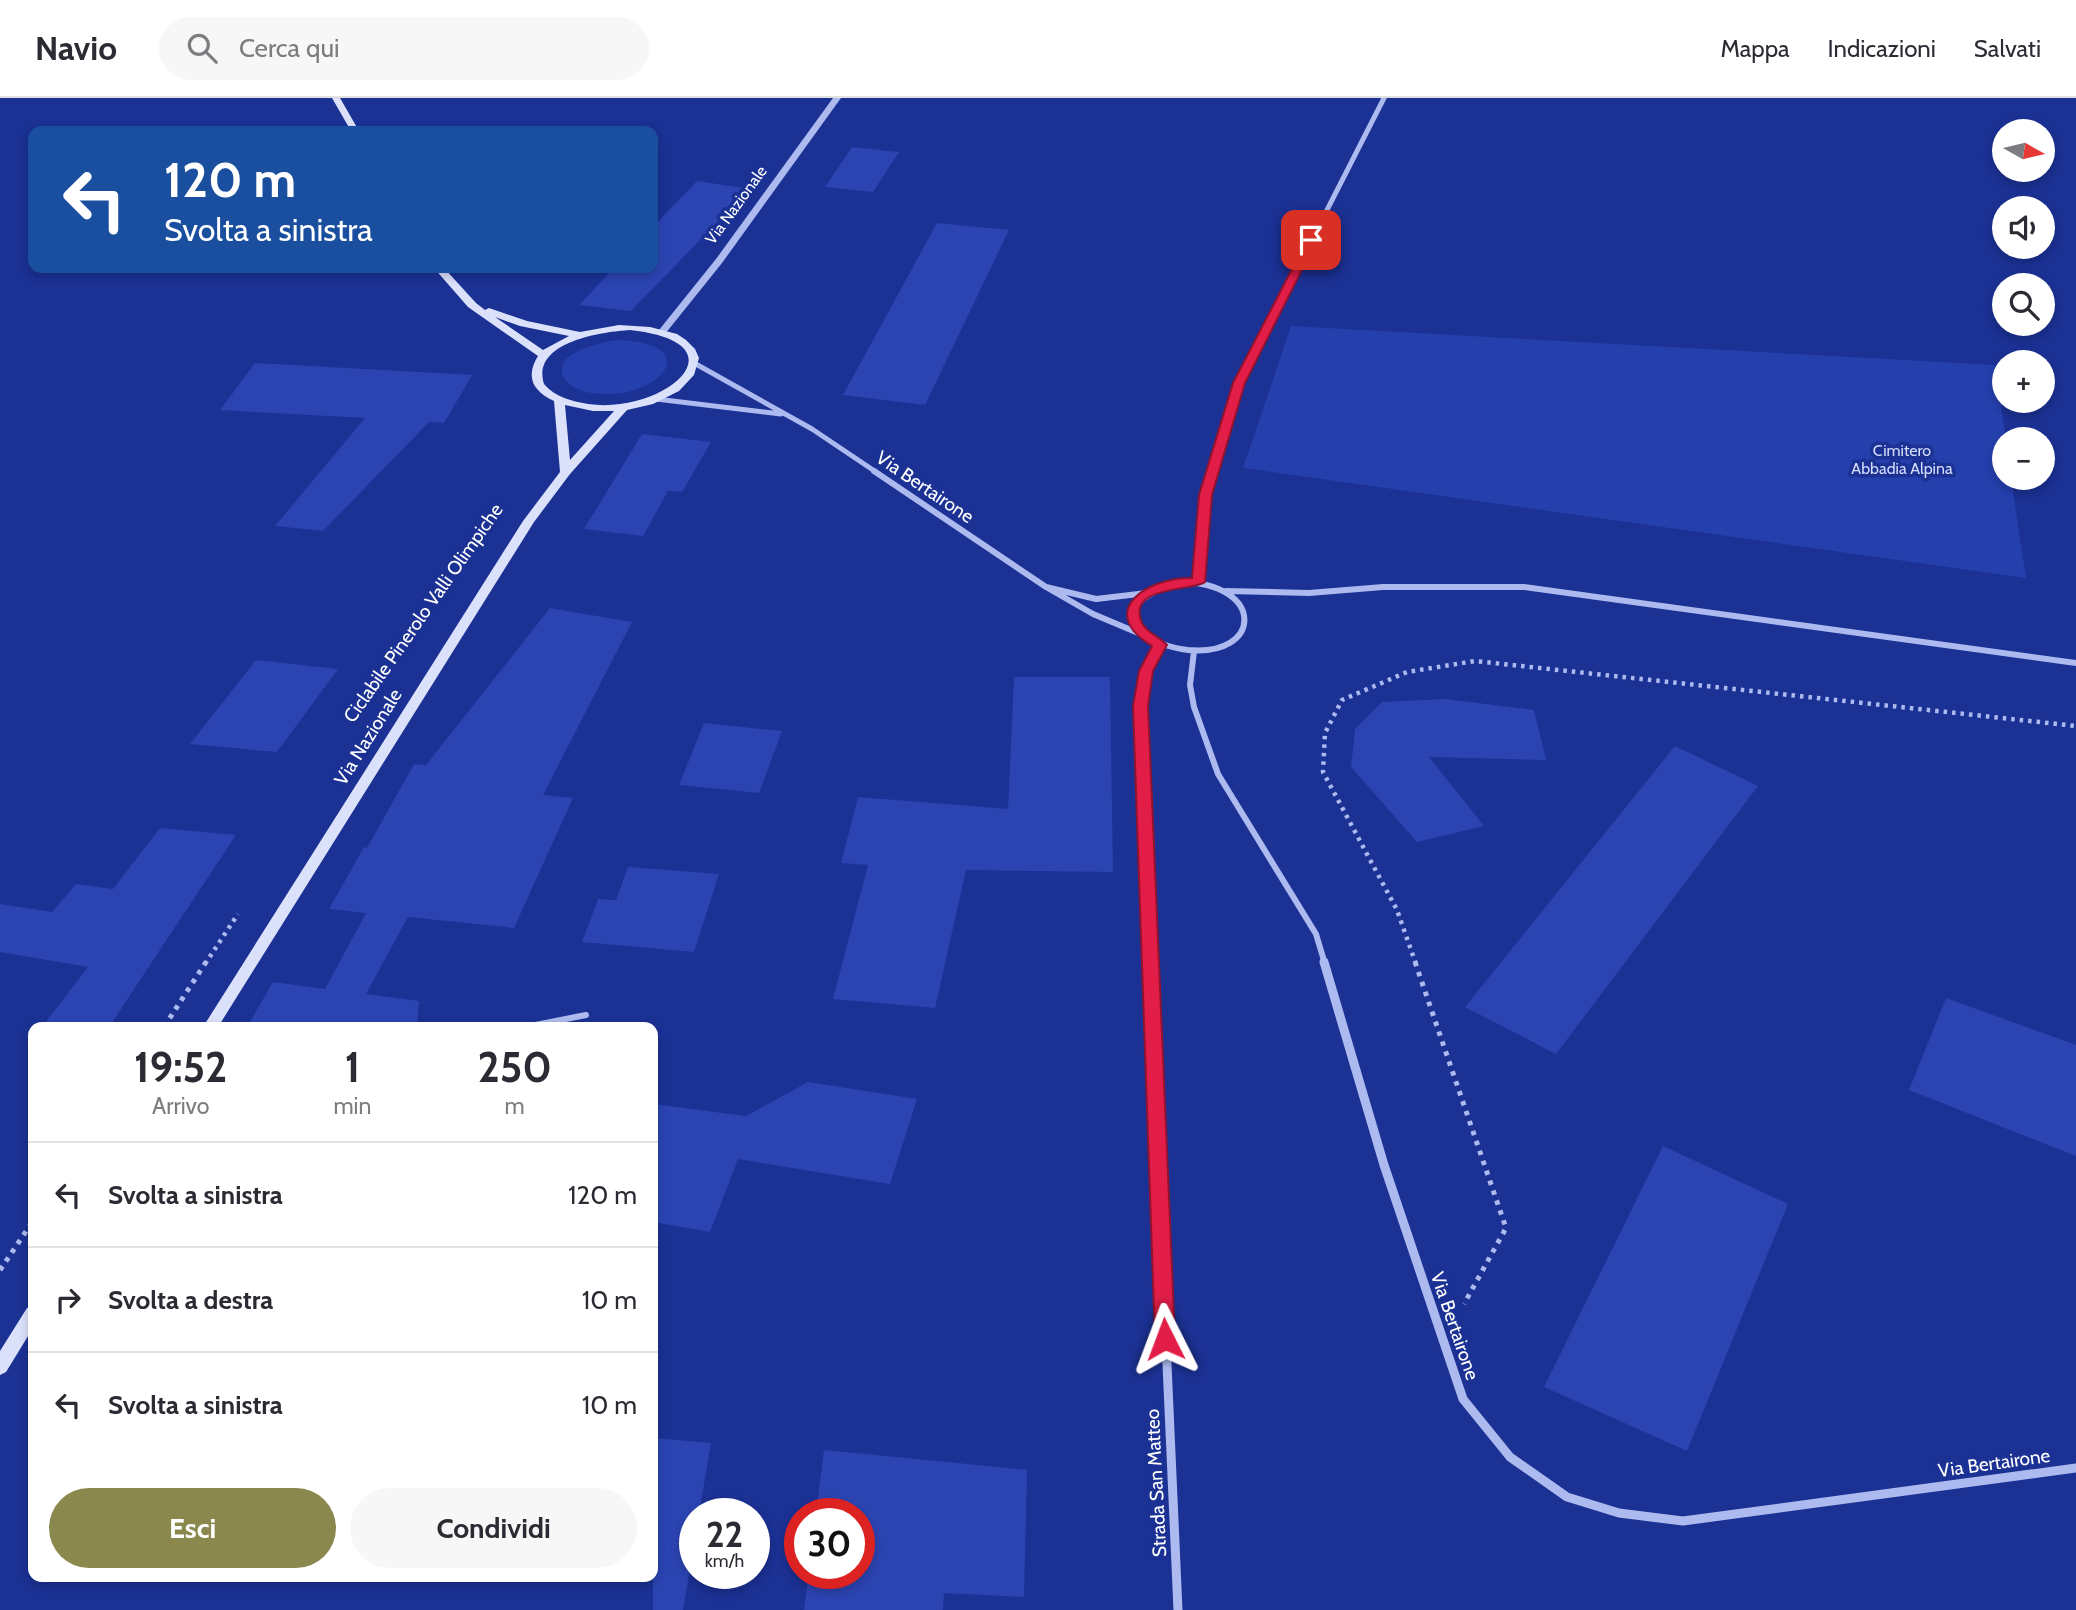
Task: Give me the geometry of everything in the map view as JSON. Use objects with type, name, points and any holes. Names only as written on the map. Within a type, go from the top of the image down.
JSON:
[{"type":"main road","points":[[336,98],[352,126]]},
{"type":"main road","points":[[443,273],[472,305],[544,356]]},
{"type":"main road","points":[[472,305],[524,324],[578,335]]},
{"type":"main road","points":[[630,327],[662,332],[680,339],[691,350],[694,363],[689,376],[676,388],[656,399],[624,407],[600,408],[559,400],[545,391],[537,380],[537,368],[544,356],[558,344],[578,335],[630,327]]},
{"type":"main road","points":[[559,400],[566,472]]},
{"type":"main road","name":"Via Nazionale","points":[[213,1022],[529,521],[566,472],[624,407]]},
{"type":"main road","points":[[0,1367],[28,1321]]},
{"type":"street","name":"Via Nazionale","points":[[662,332],[719,261],[837,98]]},
{"type":"street","points":[[1198,582],[1206,495],[1239,383],[1384,98]]},
{"type":"street","name":"Via Bertairone","points":[[694,363],[812,429],[1046,587]]},
{"type":"street","name":"Via Bertairone","points":[[656,399],[785,414]]},
{"type":"street","points":[[1046,587],[1082,599],[1112,599],[1180,582],[1198,582],[1226,591],[1309,593],[1395,587],[1524,587],[2076,663]]},
{"type":"street","points":[[1046,587],[1079,610],[1108,624],[1146,636]]},
{"type":"street","points":[[1147,592],[1133,613],[1136,625],[1160,645],[1194,651],[1225,645],[1238,637],[1246,626],[1247,615],[1242,604],[1226,591]]},
{"type":"street","name":"Strada San Matteo","points":[[1160,645],[1146,671],[1140,706],[1158,1189],[1178,1610]]},
{"type":"street","name":"Via Bertairone","points":[[1194,651],[1190,685],[1198,718],[1218,774],[1315,933],[1384,1165],[1464,1399],[1510,1457],[1567,1497],[1619,1513],[1683,1521],[2076,1468]]},
{"type":"lane","points":[[550,1022],[586,1015]]},
{"type":"path","points":[[1443,1341],[1506,1228],[1397,910],[1323,772],[1325,733],[1342,700],[1407,671],[1475,661],[2076,726]]},
{"type":"path","points":[[166,1022],[239,912]]},
{"type":"path","points":[[0,1270],[28,1228]]},
{"type":"green space","name":"Cimitero Abbadia Alpina","points":[[1291,326],[1992,365],[1992,413],[2002,413],[2004,427],[1992,427],[1992,490],[2013,490],[2026,578],[1243,468]]},
{"type":"green space","points":[[617,340],[645,344],[661,351],[667,361],[664,371],[653,381],[616,394],[584,392],[564,378],[564,362],[571,356],[590,346]]},
{"type":"building","points":[[852,147],[899,152],[873,192],[825,187]]},
{"type":"building","points":[[697,181],[750,189],[631,311],[579,305],[609,273],[658,273],[658,222]]},
{"type":"building","points":[[937,223],[1009,230],[925,405],[843,395]]},
{"type":"building","points":[[255,363],[472,375],[444,423],[429,422],[323,531],[275,526],[365,418],[220,410]]},
{"type":"building","points":[[642,434],[711,442],[682,492],[668,491],[643,536],[584,529]]},
{"type":"building","points":[[550,608],[632,622],[543,795],[573,798],[514,928],[408,917],[366,994],[419,1001],[417,1022],[250,1022],[273,982],[325,989],[366,913],[329,909],[414,764],[426,765]]},
{"type":"building","points":[[256,660],[338,669],[277,752],[190,744]]},
{"type":"building","points":[[1014,677],[1110,677],[1113,872],[966,870],[935,1008],[833,999],[868,865],[841,863],[858,797],[1008,809]]},
{"type":"building","points":[[1445,699],[1534,710],[1546,760],[1429,757],[1484,826],[1417,842],[1351,767],[1355,729],[1382,702]]},
{"type":"building","points":[[704,723],[782,731],[759,793],[679,785]]},
{"type":"building","points":[[1675,746],[1758,786],[1556,1054],[1465,1007]]},
{"type":"building","points":[[160,828],[236,835],[112,1022],[46,1022],[88,967],[0,952],[0,904],[52,912],[76,884],[113,889]]},
{"type":"building","points":[[628,867],[719,874],[694,952],[582,942],[598,899],[616,900]]},
{"type":"building","points":[[1946,998],[2076,1045],[2076,1156],[1909,1090]]},
{"type":"building","points":[[808,1082],[917,1099],[890,1184],[738,1159],[710,1232],[658,1223],[658,1105],[746,1116]]},
{"type":"building","points":[[1663,1146],[1788,1204],[1687,1451],[1544,1387]]},
{"type":"building","points":[[658,1438],[711,1443],[702,1498],[679,1498],[679,1589],[687,1589],[683,1610],[653,1610],[653,1582],[658,1582]]},
{"type":"building","points":[[824,1450],[1027,1470],[1024,1597],[944,1593],[943,1610],[804,1610],[807,1589],[875,1589],[875,1498],[818,1498]]},
{"type":"route","points":[[1165,1339],[1140,706],[1146,671],[1160,645],[1136,625],[1133,613],[1147,592],[1180,582],[1198,582],[1206,495],[1239,383],[1311,240]]}]
